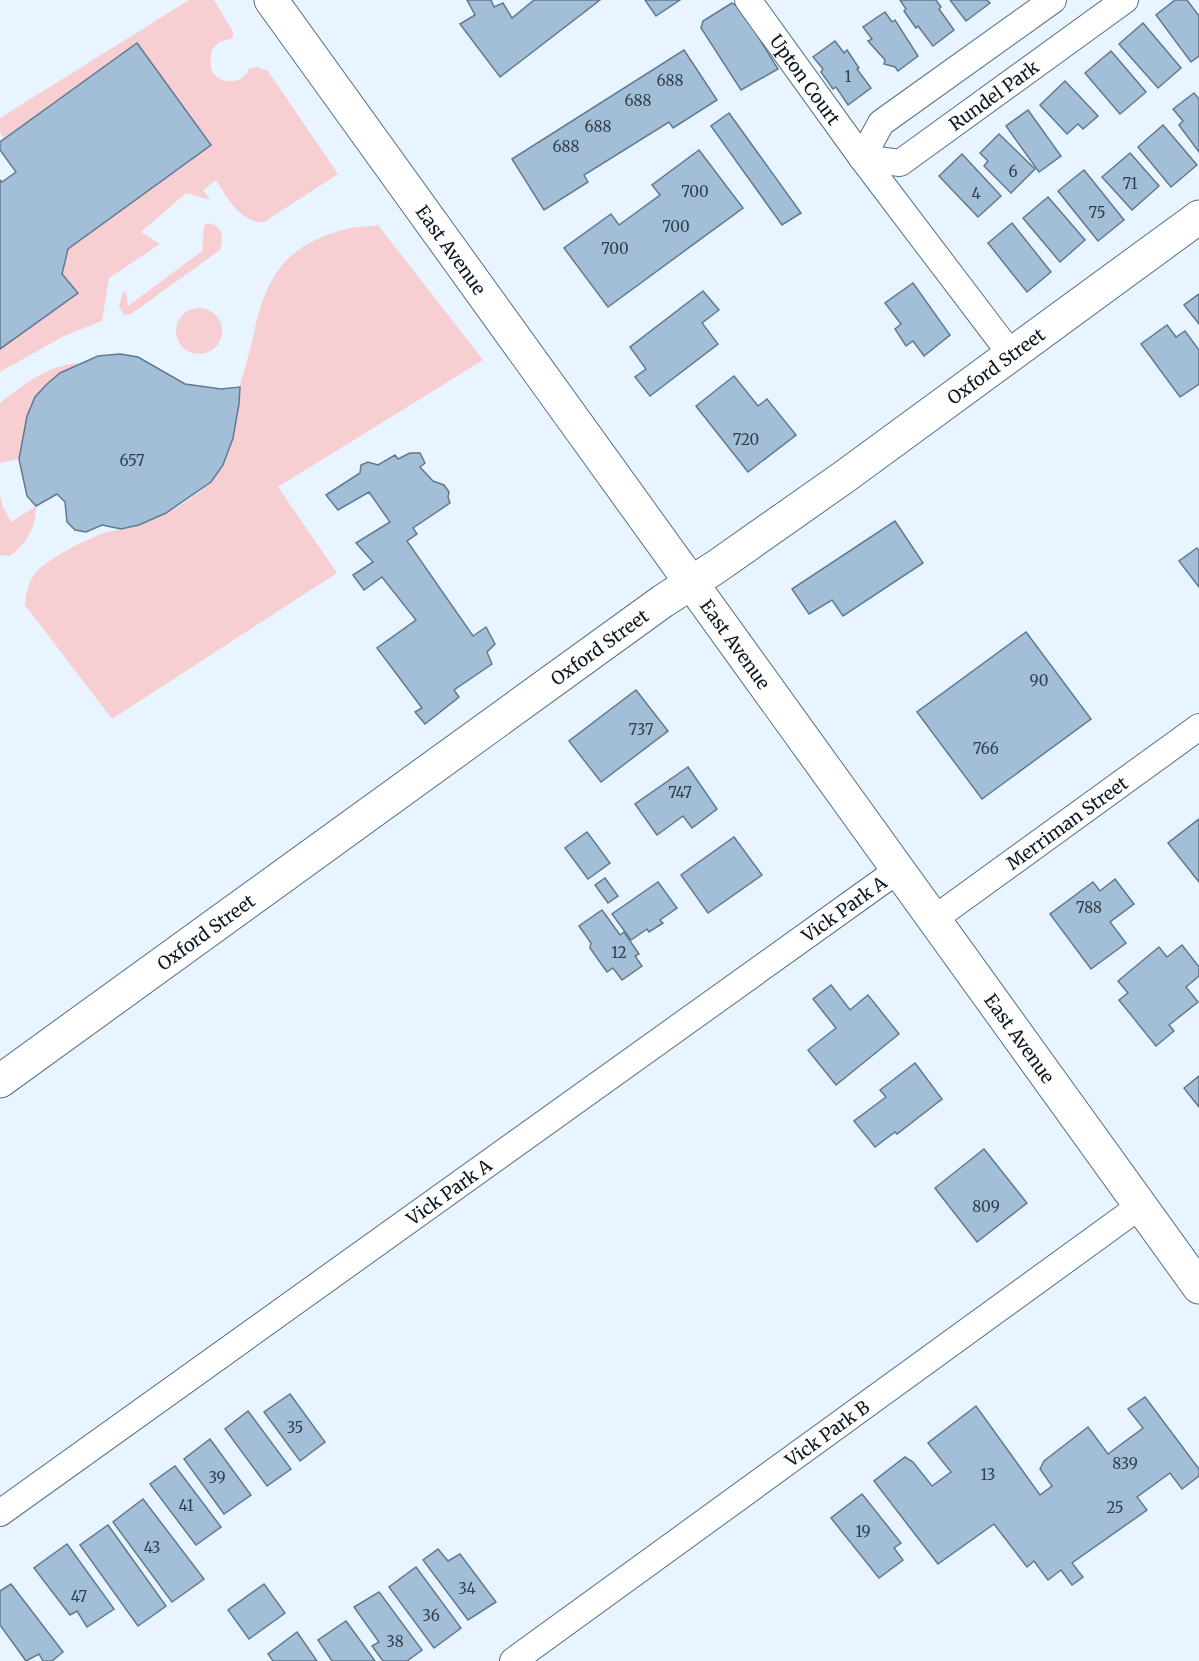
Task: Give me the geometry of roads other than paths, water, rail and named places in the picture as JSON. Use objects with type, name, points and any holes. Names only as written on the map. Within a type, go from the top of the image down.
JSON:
[{"type":"main road","name":"East Avenue","points":[[272,0],[1140,1206],[1195,1271]]},
{"type":"main road","name":"Oxford Street","points":[[0,1081],[690,583],[844,477],[1010,353],[1199,217]]},
{"type":"street","name":"Upton Court","points":[[748,0],[862,159]]},
{"type":"street","points":[[1010,353],[862,159],[881,123],[1053,0]]},
{"type":"street","name":"Rundel Park","points":[[862,159],[900,163],[1120,2]]},
{"type":"street","name":"Merriman Street","points":[[934,920],[1199,727]]},
{"type":"street","name":"Vick Park A","points":[[0,1513],[898,870]]},
{"type":"street","name":"Vick Park B","points":[[513,1661],[1140,1206]]}]
